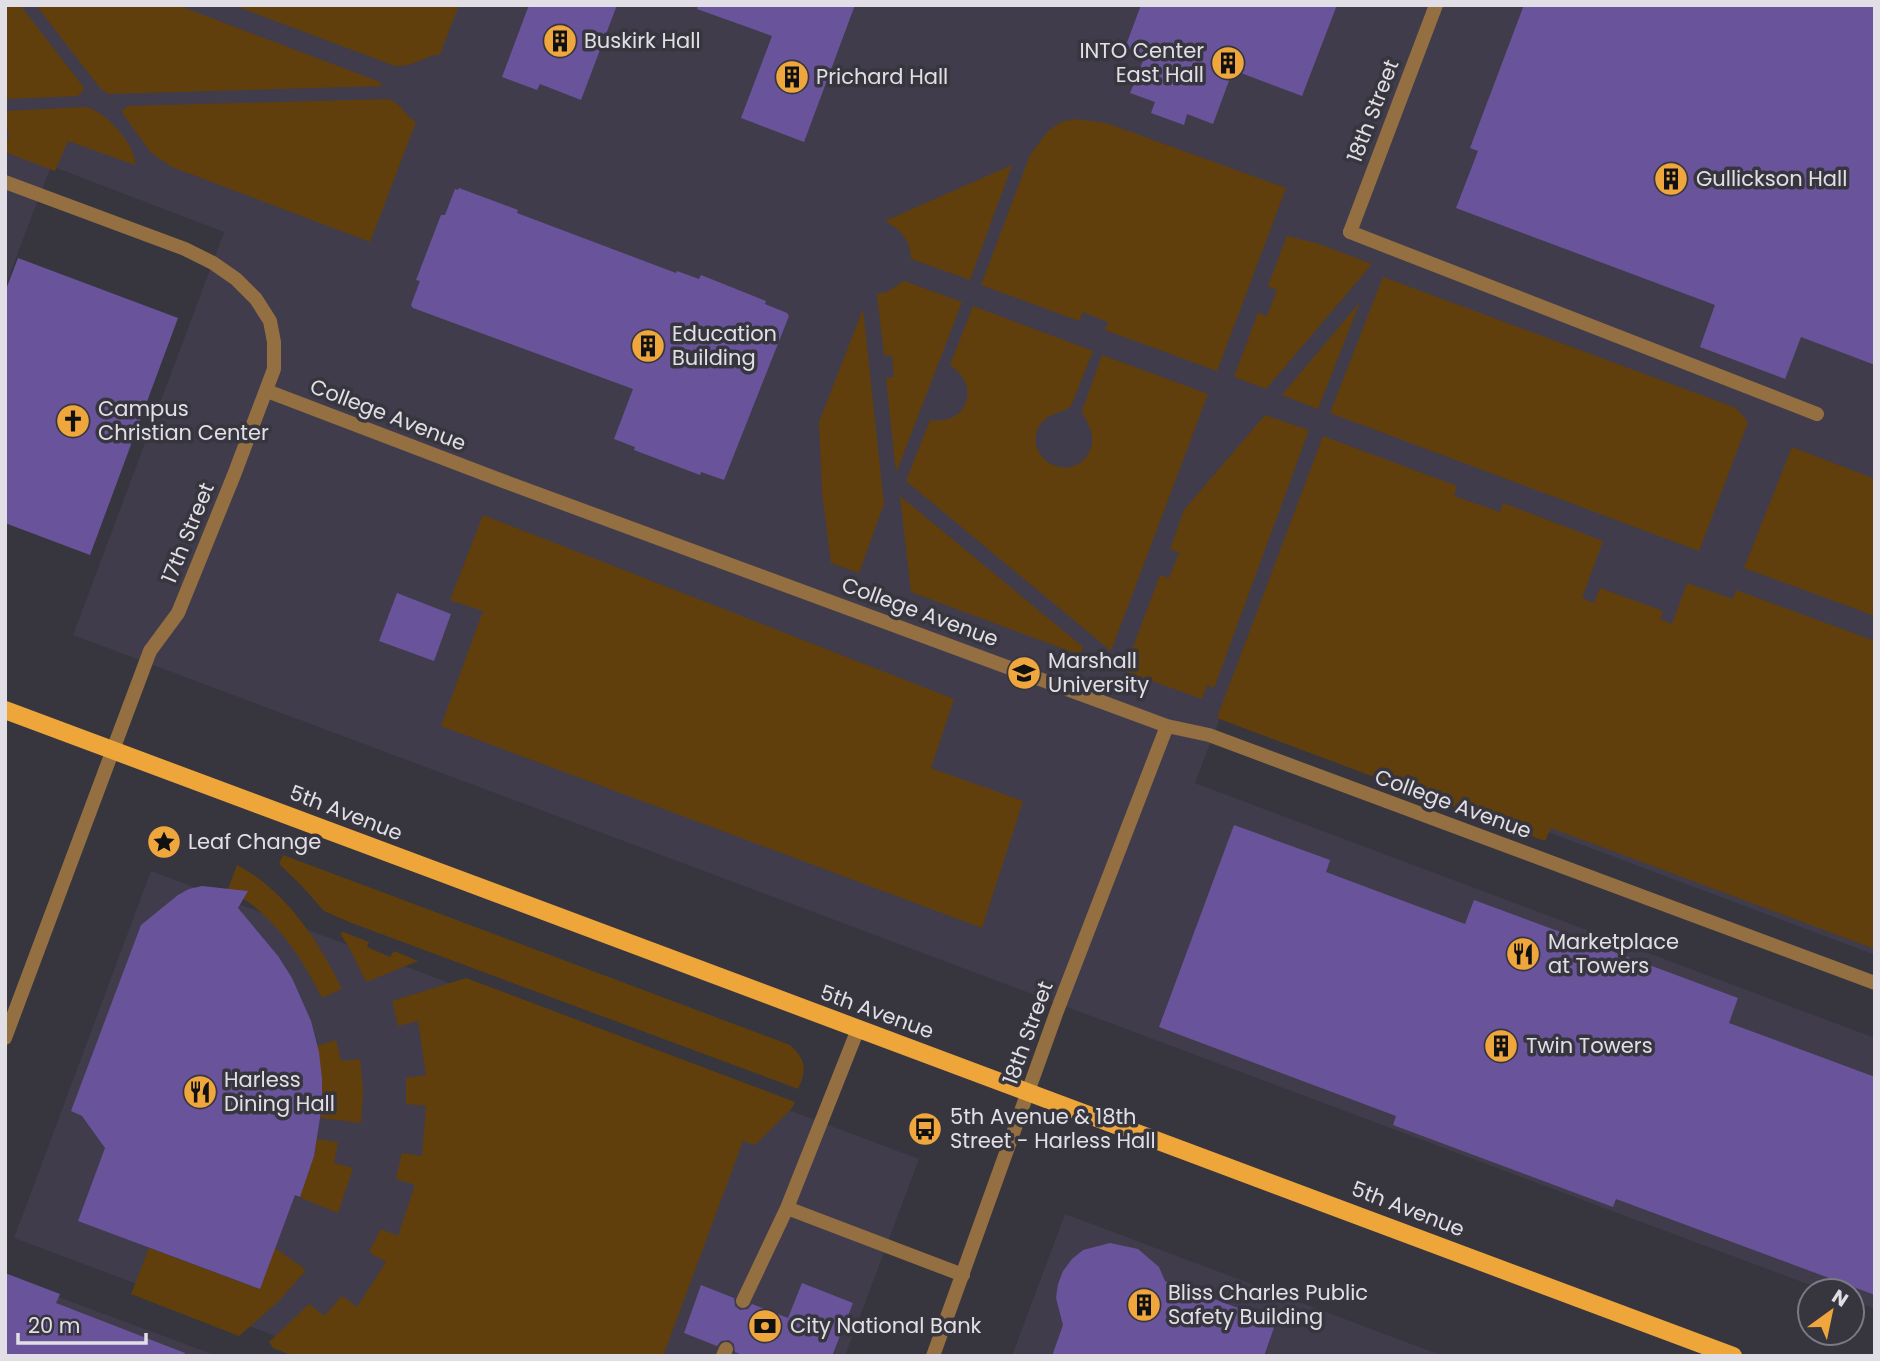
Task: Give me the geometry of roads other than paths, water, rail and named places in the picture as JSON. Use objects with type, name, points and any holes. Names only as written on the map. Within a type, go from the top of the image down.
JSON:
[{"type":"main road","name":"5th Avenue","points":[[5,710],[1733,1356]]},
{"type":"street","name":"18th Street","points":[[1436,5],[1350,232],[1817,414]]},
{"type":"street","name":"17th Street","points":[[5,181],[185,249],[213,263],[236,279],[256,299],[270,321],[274,342],[274,369],[267,391],[178,614],[150,651],[5,1038]]},
{"type":"street","name":"College Avenue","points":[[267,391],[1167,726],[1209,735],[1875,983]]},
{"type":"street","name":"18th Street","points":[[933,1356],[1057,1011],[1167,726]]},
{"type":"street","points":[[743,1301],[788,1208],[858,1030]]},
{"type":"street","points":[[788,1208],[963,1275]]},
{"type":"place","name":"Buskirk Hall","points":[[560,41]]},
{"type":"place","name":"INTO Center East Hall","points":[[1228,63]]},
{"type":"place","name":"Prichard Hall","points":[[792,77]]},
{"type":"place","name":"Gullickson Hall","points":[[1671,179]]},
{"type":"place","name":"Education Building","points":[[648,346]]},
{"type":"place","name":"Campus Christian Center","points":[[73,421]]},
{"type":"place","name":"Marshall University","points":[[1024,673]]},
{"type":"place","name":"Leaf Change","points":[[164,842]]},
{"type":"place","name":"Marketplace at Towers","points":[[1523,954]]},
{"type":"place","name":"Twin Towers","points":[[1501,1046]]},
{"type":"place","name":"Harless Dining Hall","points":[[200,1092]]},
{"type":"place","name":"5th Avenue & 18th Street - Harless Hall","points":[[925,1129]]},
{"type":"place","name":"Bliss Charles Public Safety Building","points":[[1144,1305]]},
{"type":"place","name":"City National Bank","points":[[765,1326]]}]
